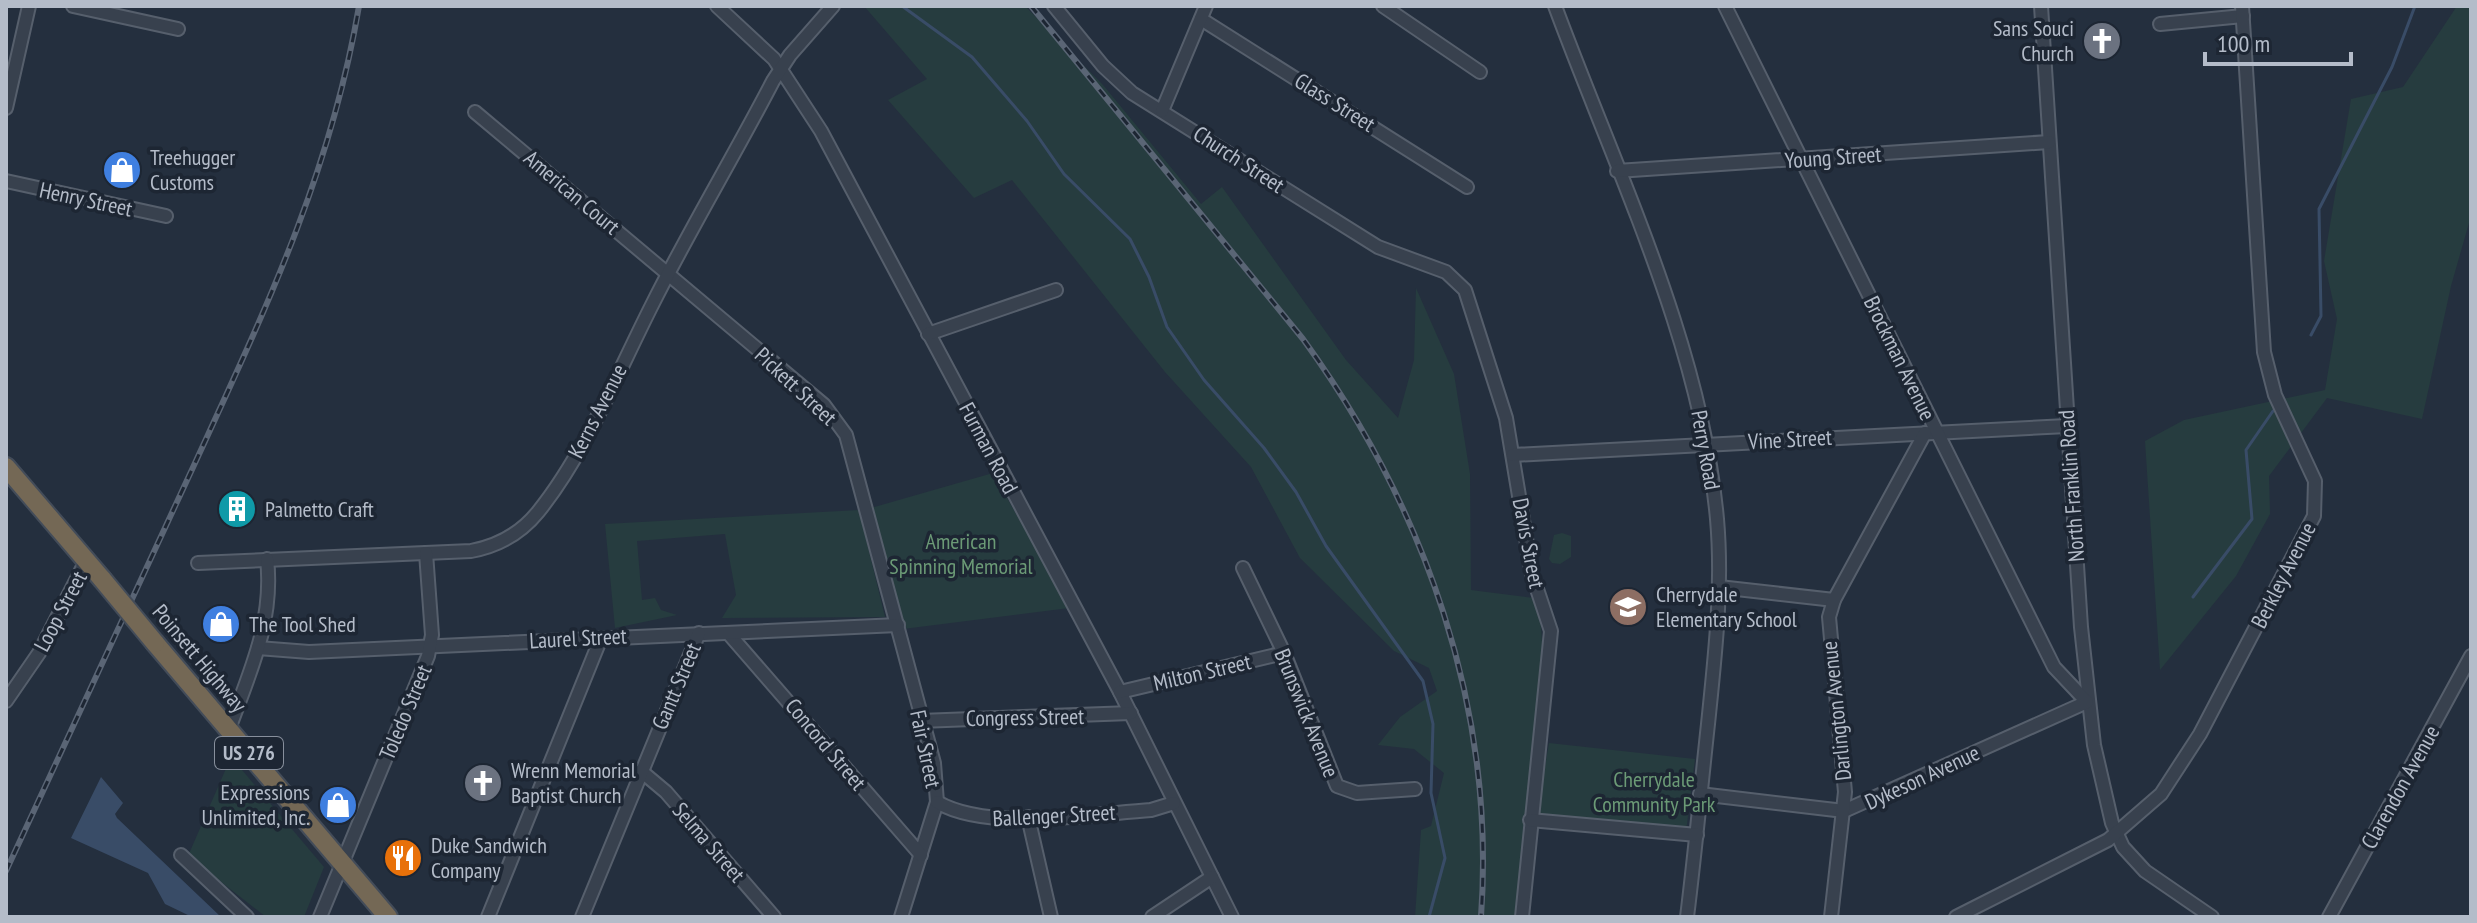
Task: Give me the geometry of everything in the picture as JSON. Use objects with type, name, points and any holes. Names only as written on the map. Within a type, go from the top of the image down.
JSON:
[{"type":"highway","name":"Poinsett Highway","points":[[6,467],[388,917]]},
{"type":"street","points":[[6,108],[29,6]]},
{"type":"street","points":[[73,6],[178,29]]},
{"type":"street","name":"Furman Road","points":[[717,6],[781,69],[821,131],[1131,713],[1232,917]]},
{"type":"street","name":"Kerns Avenue","points":[[198,563],[426,553],[493,546],[517,532],[537,513],[569,465],[668,273],[781,69],[833,6]]},
{"type":"street","name":"Church Street","points":[[1054,6],[1117,79],[1162,111],[1378,247],[1452,275]]},
{"type":"street","points":[[1383,6],[1480,72]]},
{"type":"street","name":"Perry Road","points":[[1555,6],[1681,341],[1707,443],[1717,520],[1719,587],[1687,917]]},
{"type":"street","name":"Brockman Avenue","points":[[1725,6],[1932,433],[2054,667],[2087,702]]},
{"type":"street","name":"North Franklin Road","points":[[2041,6],[2087,702],[2107,805],[2123,847],[2145,871],[2212,917]]},
{"type":"street","points":[[2160,24],[2242,11]]},
{"type":"street","name":"Berkley Avenue","points":[[1956,917],[2117,833],[2149,806],[2180,766],[2309,530],[2316,505],[2315,481],[2275,395],[2264,352],[2242,11]]},
{"type":"street","points":[[1162,111],[1204,12]]},
{"type":"street","name":"Glass Street","points":[[1204,12],[1467,187]]},
{"type":"street","name":"American Court","points":[[475,112],[668,273]]},
{"type":"street","name":"Young Street","points":[[1617,171],[2049,142]]},
{"type":"street","name":"Henry Street","points":[[6,181],[166,216]]},
{"type":"street","name":"Pickett Street","points":[[668,273],[824,405],[839,423],[852,450],[898,625]]},
{"type":"street","name":"Davis Street","points":[[1452,275],[1465,290],[1497,384],[1513,455],[1532,574],[1551,631],[1522,917]]},
{"type":"street","points":[[928,334],[1056,290]]},
{"type":"street","name":"Vine Street","points":[[1513,455],[2067,426]]},
{"type":"street","name":"Darlington Avenue","points":[[1831,917],[1844,811],[1828,632],[1834,600],[1932,433]]},
{"type":"street","name":"Toledo Street","points":[[320,917],[431,646],[426,553]]},
{"type":"street","points":[[229,729],[258,648],[269,606],[267,559]]},
{"type":"street","name":"Loop Street","points":[[6,701],[39,653],[86,561]]},
{"type":"street","name":"Brunswick Avenue","points":[[1243,568],[1284,653],[1337,786],[1357,793],[1415,789]]},
{"type":"street","points":[[1719,587],[1834,600]]},
{"type":"street","name":"Laurel Street","points":[[258,648],[309,652],[898,625]]},
{"type":"street","name":"Fair Street","points":[[898,625],[920,721],[934,763],[937,802],[901,917]]},
{"type":"street","name":"Gantt Street","points":[[582,917],[699,633]]},
{"type":"street","name":"Concord Street","points":[[729,634],[921,855]]},
{"type":"street","points":[[488,917],[601,638]]},
{"type":"street","name":"Milton Street","points":[[1120,692],[1284,653]]},
{"type":"street","name":"Clarendon Avenue","points":[[2329,917],[2471,656]]},
{"type":"street","name":"Dykeson Avenue","points":[[1700,794],[1844,811],[2087,702]]},
{"type":"street","name":"Congress Street","points":[[920,721],[1131,713]]},
{"type":"street","name":"Selma Street","points":[[641,771],[666,792],[774,917]]},
{"type":"street","name":"Ballenger Street","points":[[937,802],[958,813],[981,818],[1151,810],[1174,803]]},
{"type":"street","points":[[1028,817],[1051,917]]},
{"type":"street","points":[[1530,820],[1697,835]]},
{"type":"street","points":[[181,855],[247,917]]},
{"type":"street","points":[[1152,917],[1212,877]]},
{"type":"green space","points":[[864,6],[1025,6],[1103,85],[1201,204],[1222,187],[1346,360],[1398,418],[1414,360],[1416,288],[1454,374],[1470,474],[1471,590],[1534,598],[1540,622],[1541,702],[1517,917],[1415,917],[1421,830],[1431,826],[1444,773],[1414,749],[1378,745],[1400,717],[1437,691],[1429,668],[1394,651],[1300,558],[1251,467],[1165,372],[1012,180],[974,198],[888,100],[927,79]]},
{"type":"green space","points":[[2457,6],[2471,6],[2471,216],[2451,286],[2422,419],[2327,398],[2269,476],[2270,514],[2236,576],[2160,670],[2145,441],[2184,420],[2325,390],[2337,319],[2324,261],[2351,99],[2403,87]]},
{"type":"green space","name":"American Spinning Memorial","points":[[993,473],[1069,608],[903,629],[871,508]]},
{"type":"green space","points":[[859,510],[885,617],[722,618],[736,595],[725,534],[637,541],[642,600],[655,598],[661,610],[677,615],[615,628],[605,524]]},
{"type":"green space","points":[[1562,533],[1571,536],[1571,557],[1560,564],[1552,563],[1549,559],[1554,535]]},
{"type":"green space","name":"Cherrydale Community Park","points":[[1549,743],[1695,759],[1686,832],[1537,814]]},
{"type":"green space","points":[[231,757],[324,867],[304,917],[266,917],[188,856]]},
{"type":"water","points":[[101,777],[123,803],[115,814],[117,818],[221,917],[192,917],[165,904],[148,873],[71,838]]},
{"type":"waterway","points":[[902,6],[972,57],[1027,121],[1064,174],[1130,239],[1149,277],[1167,327],[1204,380],[1264,448],[1296,492],[1326,546],[1423,681],[1433,724],[1431,793],[1445,858],[1429,917]]},
{"type":"waterway","points":[[2311,335],[2321,316],[2319,209],[2392,67],[2415,6]]},
{"type":"waterway","points":[[2193,597],[2252,519],[2246,450],[2273,411]]},
{"type":"railway","points":[[6,871],[267,304],[330,130],[359,6]]},
{"type":"railway","points":[[1031,6],[1303,339],[1346,403],[1384,471],[1417,541],[1443,613],[1463,687],[1477,762],[1483,839],[1481,917]]},
{"type":"place","name":"Sans Souci Church","points":[[2102,41]]},
{"type":"place","name":"Treehugger Customs","points":[[122,170]]},
{"type":"place","name":"Palmetto Craft","points":[[237,509]]},
{"type":"place","name":"Cherrydale Elementary School","points":[[1628,607]]},
{"type":"place","name":"The Tool Shed","points":[[221,624]]},
{"type":"place","name":"Wrenn Memorial Baptist Church","points":[[483,783]]},
{"type":"place","name":"Expressions Unlimited, Inc.","points":[[338,805]]},
{"type":"place","name":"Duke Sandwich Company","points":[[403,858]]}]
